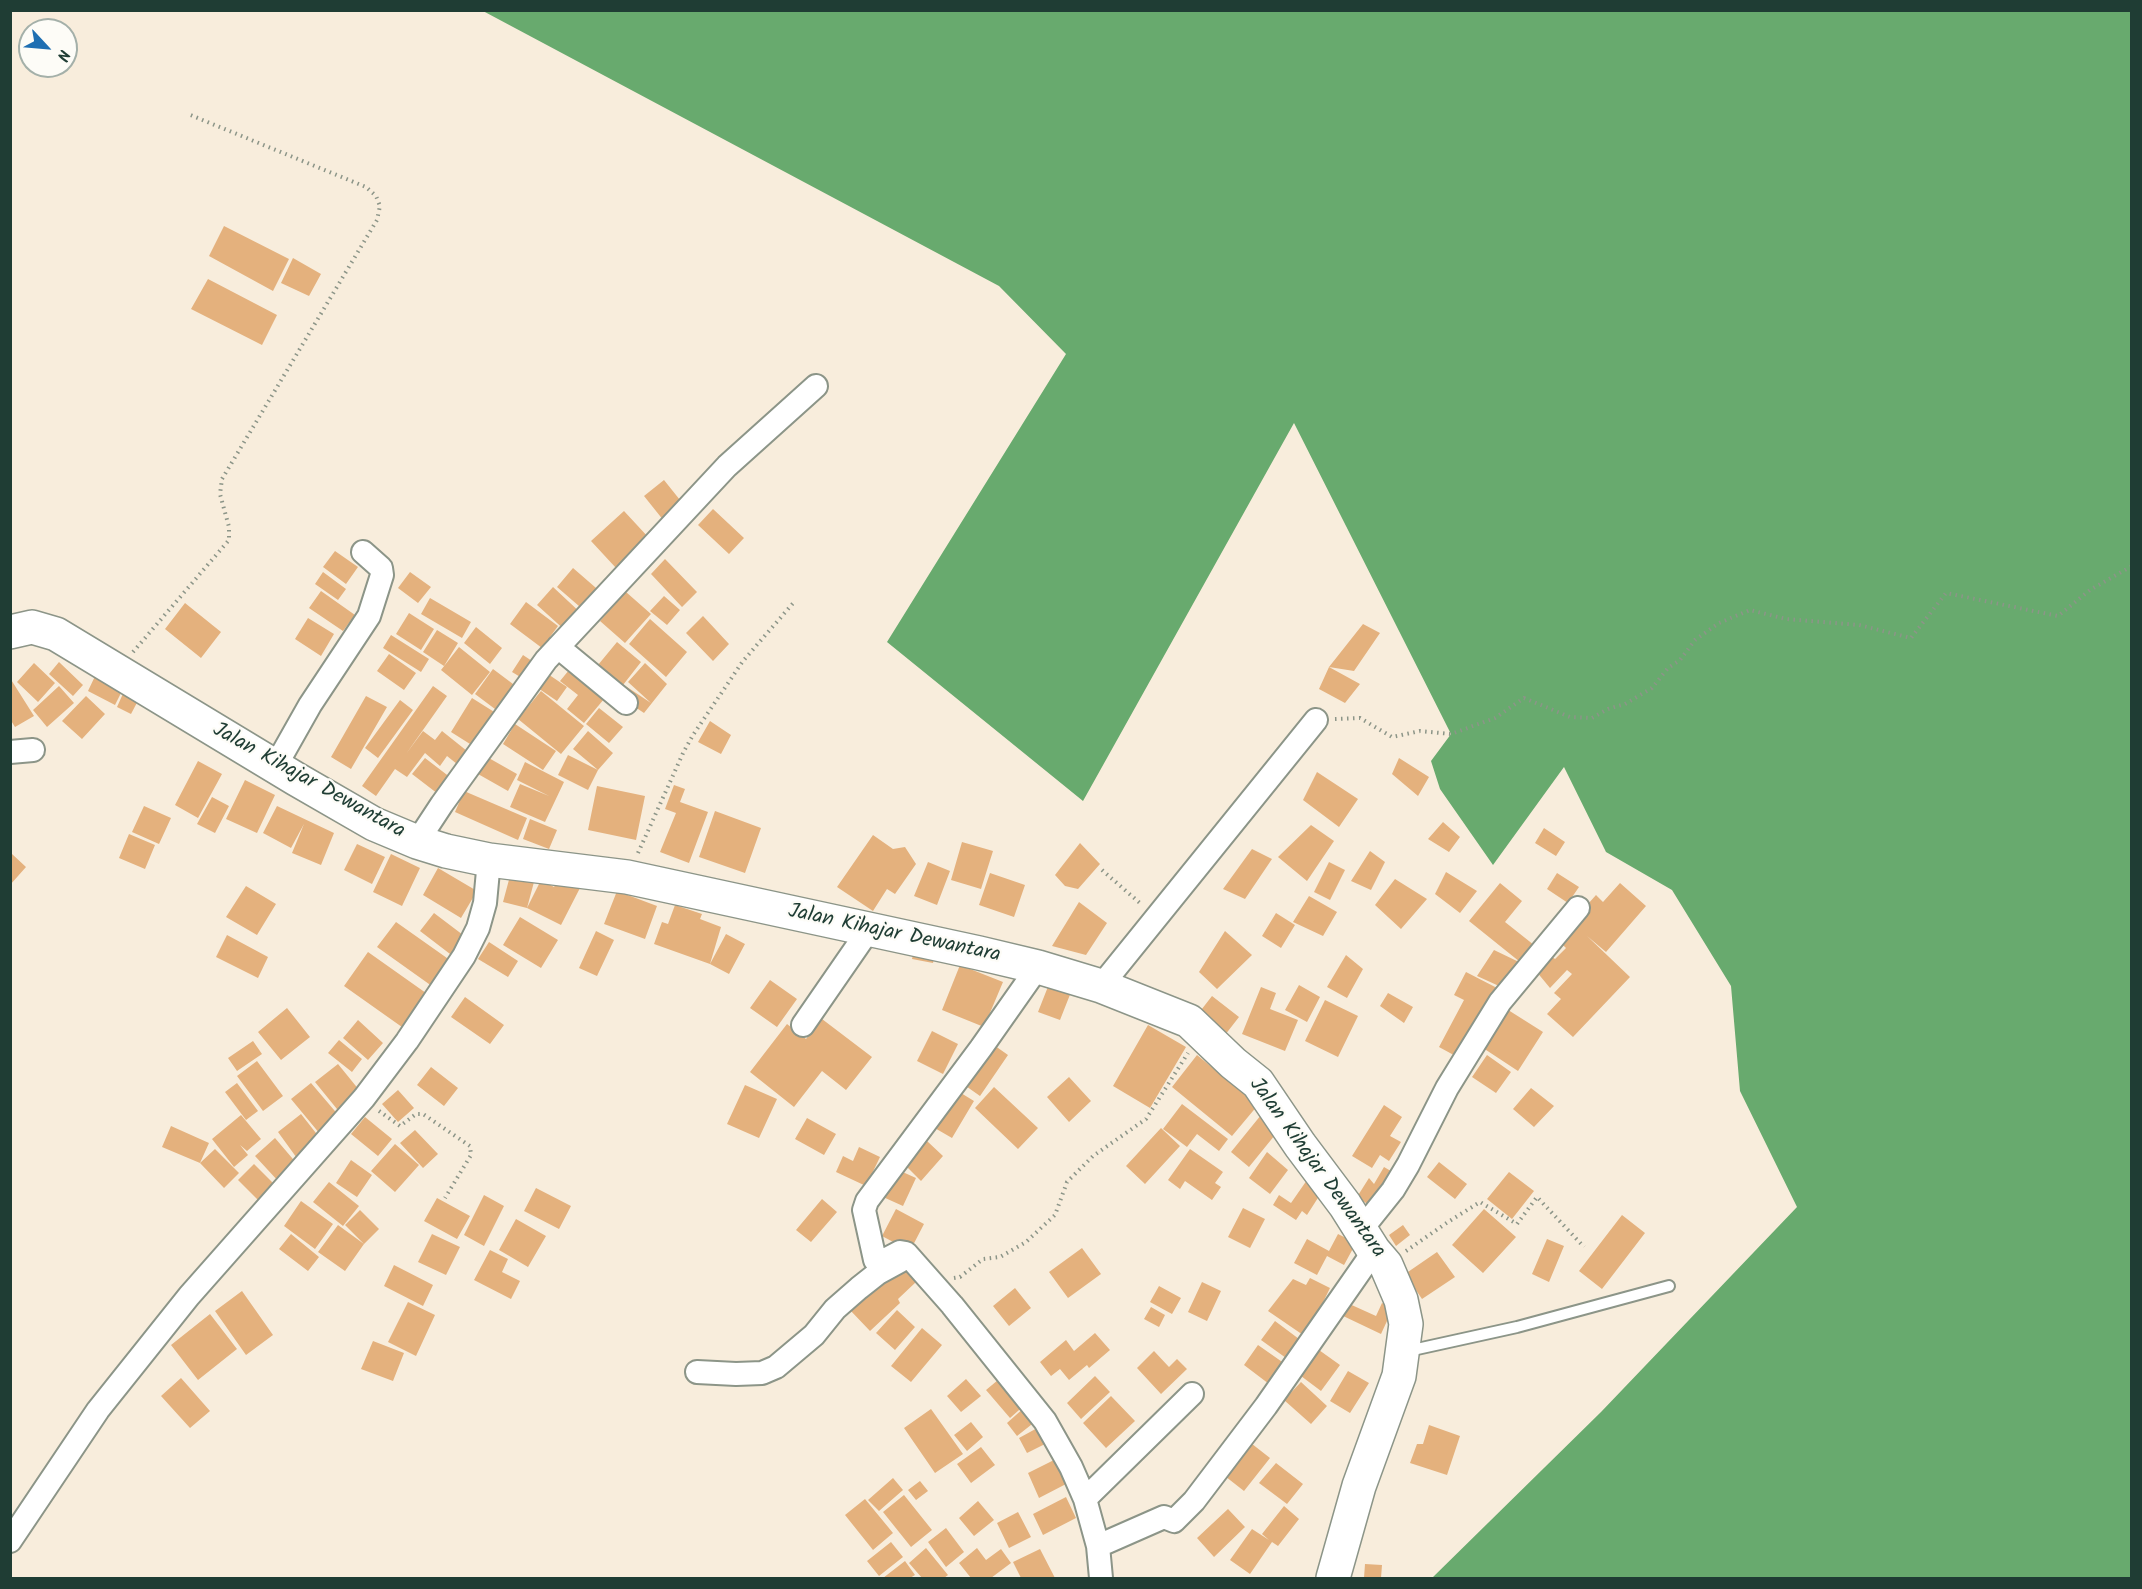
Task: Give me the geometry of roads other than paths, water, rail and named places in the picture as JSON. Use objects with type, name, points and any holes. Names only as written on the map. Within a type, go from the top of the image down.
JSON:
[{"type":"main road","name":"Jalan Kihajar Dewantara","points":[[10,632],[32,627],[56,634],[275,767],[374,824],[417,842],[489,860],[627,877],[799,915],[870,928],[1038,967],[1101,986],[1189,1021],[1233,1064],[1258,1083],[1374,1249],[1401,1300],[1406,1324],[1404,1352],[1393,1397],[1372,1446],[1333,1578]]},
{"type":"street","points":[[417,842],[533,676],[558,647],[727,466],[816,386]]},
{"type":"street","points":[[275,767],[310,705],[369,616],[382,575],[381,568],[363,552]]},
{"type":"street","points":[[558,647],[626,703]]},
{"type":"street","points":[[1101,986],[1316,720]]},
{"type":"street","points":[[10,752],[33,750]]},
{"type":"street","points":[[10,1542],[99,1410],[189,1296],[364,1098],[407,1041],[464,956],[478,928],[485,903],[489,860]]},
{"type":"street","points":[[1098,1546],[1164,1517],[1174,1521],[1194,1501],[1266,1406],[1374,1249],[1393,1190],[1447,1088],[1500,1002],[1578,908]]},
{"type":"street","points":[[803,1025],[870,928]]},
{"type":"street","points":[[1038,967],[864,1206],[875,1260],[881,1262],[903,1252],[915,1263],[933,1282],[1045,1421],[1071,1467],[1084,1499],[1098,1546],[1101,1578]]},
{"type":"street","points":[[697,1372],[762,1373],[776,1367],[814,1335],[835,1309],[878,1273],[898,1261],[915,1263]]},
{"type":"street","points":[[1084,1499],[1192,1394]]},
{"type":"lane","points":[[1404,1352],[1517,1328],[1670,1286]]}]
